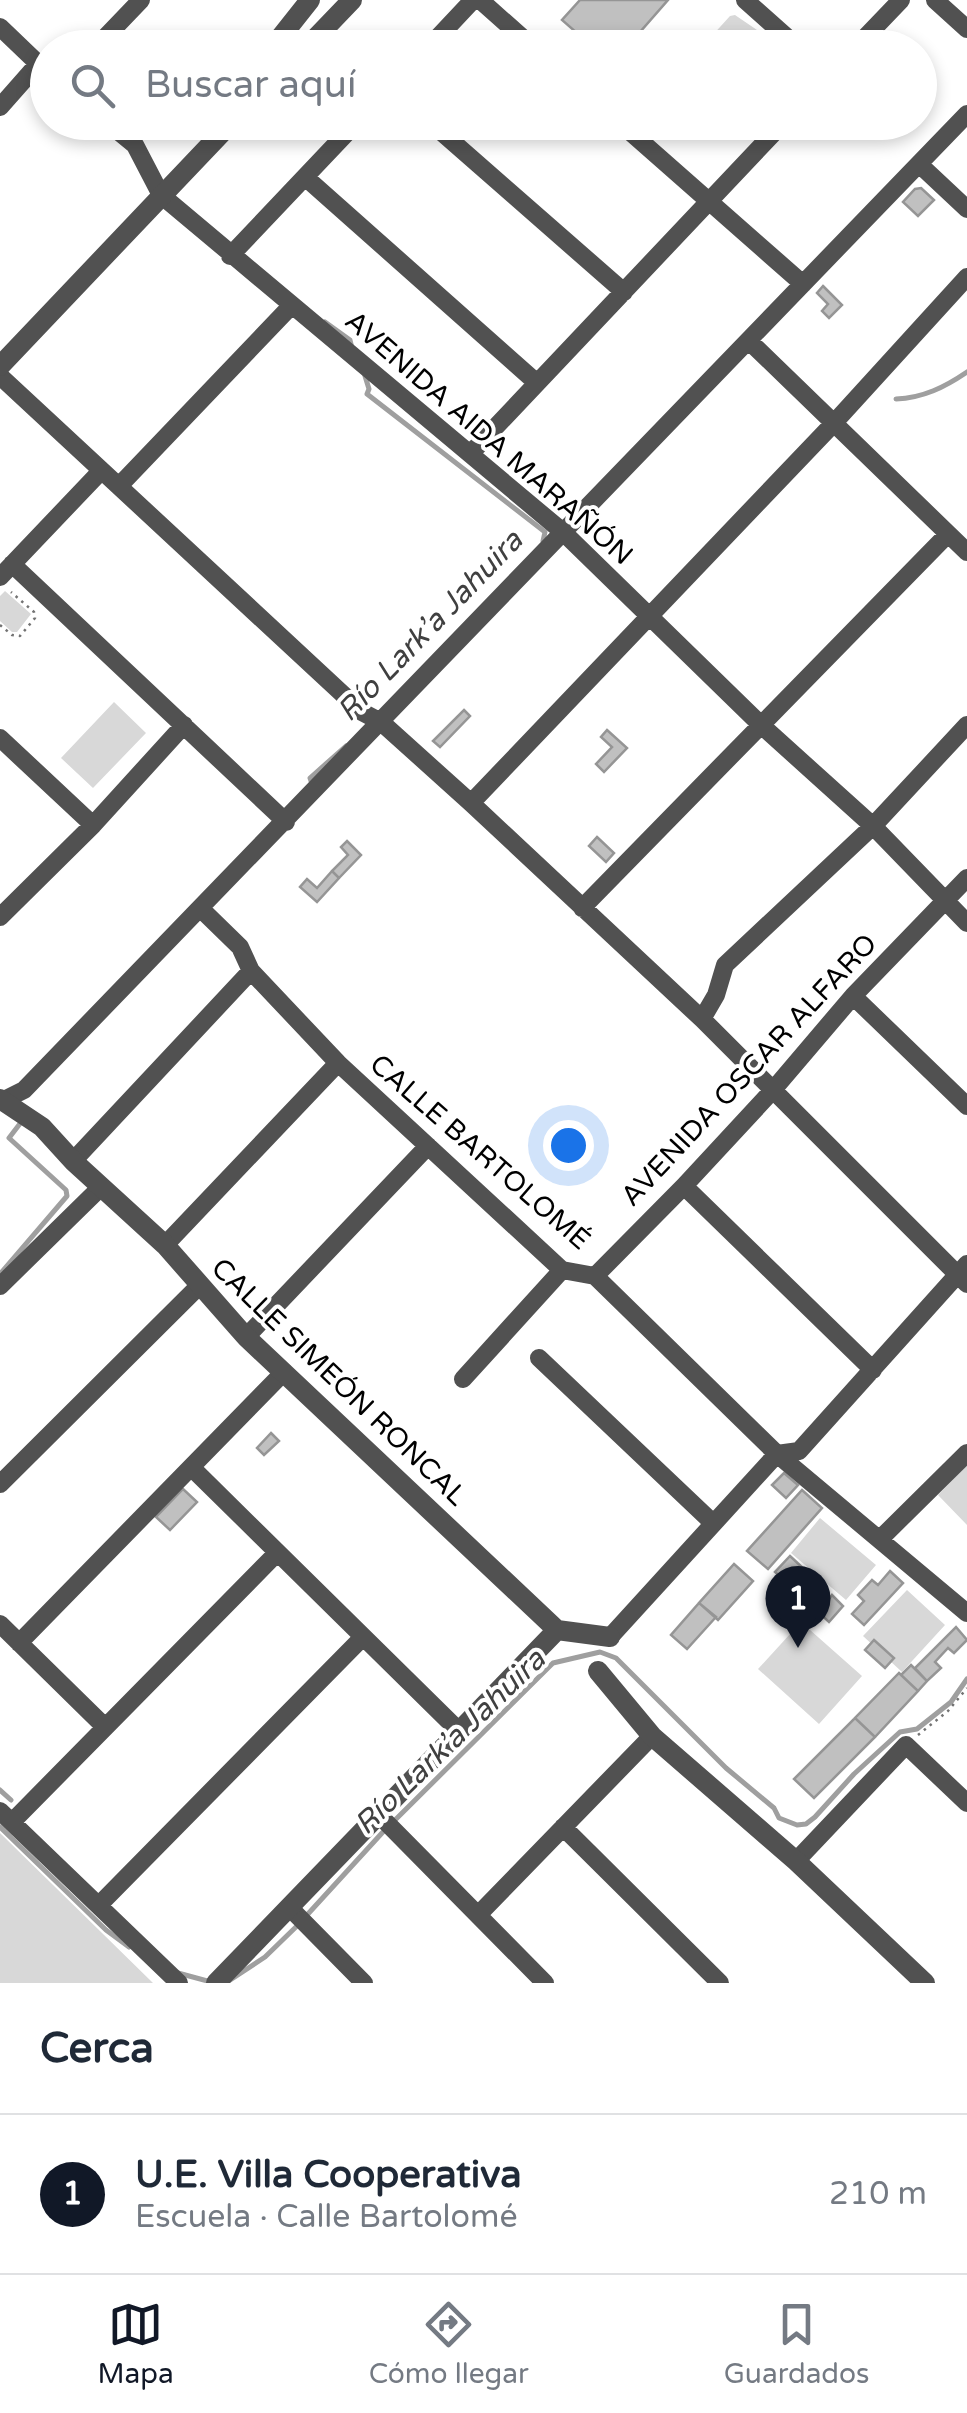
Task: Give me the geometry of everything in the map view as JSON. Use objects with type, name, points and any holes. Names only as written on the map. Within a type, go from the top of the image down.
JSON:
[{"type":"street","points":[[112,30],[140,0]]},
{"type":"street","points":[[286,30],[310,0]]},
{"type":"street","points":[[323,30],[352,0]]},
{"type":"street","points":[[445,30],[473,0]]},
{"type":"street","points":[[480,0],[514,30]]},
{"type":"street","points":[[745,0],[778,30]]},
{"type":"street","points":[[872,30],[901,0]]},
{"type":"street","points":[[935,0],[967,29]]},
{"type":"street","points":[[0,27],[30,56]]},
{"type":"street","points":[[0,106],[30,80]]},
{"type":"street","points":[[1,1100],[24,1090],[967,114]]},
{"type":"street","name":"AVENIDA AIDA MARAÑÓN","points":[[129,140],[161,195],[563,532],[648,617],[873,826],[967,923]]},
{"type":"street","points":[[0,366],[214,140]]},
{"type":"street","points":[[230,256],[340,140]]},
{"type":"street","points":[[451,140],[624,292]]},
{"type":"street","points":[[639,140],[803,284]]},
{"type":"street","points":[[470,454],[767,140]]},
{"type":"street","points":[[919,164],[967,209]]},
{"type":"street","points":[[305,177],[537,384]]},
{"type":"street","points":[[472,803],[833,424],[967,277]]},
{"type":"street","points":[[119,486],[292,304]]},
{"type":"street","points":[[749,341],[967,552]]},
{"type":"street","points":[[0,376],[362,712],[381,722],[472,803],[964,1274],[799,1451],[777,1454],[610,1637],[557,1630],[216,1983]]},
{"type":"street","points":[[102,470],[6,576],[184,726],[286,822]]},
{"type":"street","points":[[582,908],[948,534]]},
{"type":"street","points":[[702,1020],[725,965],[873,826],[967,725]]},
{"type":"street","points":[[1,915],[93,825],[184,726]]},
{"type":"street","points":[[0,738],[93,825]]},
{"type":"street","name":"AVENIDA OSCAR ALFARO","points":[[595,1276],[774,1090],[853,996],[967,878]]},
{"type":"street","name":"CALLE BARTOLOMÉ","points":[[200,908],[240,947],[250,971],[338,1063],[562,1270],[595,1276],[777,1454],[967,1613]]},
{"type":"street","points":[[72,1161],[250,971]]},
{"type":"street","points":[[853,996],[967,1106]]},
{"type":"street","points":[[164,1245],[338,1063]]},
{"type":"street","name":"CALLE SIMEÓN RONCAL","points":[[1,1100],[28,1115],[164,1245],[246,1337],[557,1630]]},
{"type":"street","points":[[246,1337],[428,1146]]},
{"type":"street","points":[[684,1186],[874,1370]]},
{"type":"street","points":[[0,1286],[101,1187]]},
{"type":"street","points":[[463,1379],[562,1270]]},
{"type":"street","points":[[0,1484],[200,1286]]},
{"type":"street","points":[[540,1358],[713,1524]]},
{"type":"street","points":[[19,1643],[284,1372]]},
{"type":"street","points":[[880,1538],[967,1453]]},
{"type":"street","points":[[191,1467],[459,1731]]},
{"type":"street","points":[[179,1983],[6,1816],[104,1726],[276,1554]]},
{"type":"street","points":[[0,1624],[104,1726]]},
{"type":"street","points":[[99,1905],[362,1638]]},
{"type":"street","points":[[598,1670],[652,1736],[796,1862],[925,1983]]},
{"type":"street","points":[[478,1916],[652,1736]]},
{"type":"street","points":[[796,1862],[906,1745],[967,1803]]},
{"type":"street","points":[[378,1814],[545,1983]]},
{"type":"street","points":[[563,1826],[720,1983]]},
{"type":"street","points":[[289,1908],[364,1983]]},
{"type":"path","points":[[1,628],[20,636],[35,618],[6,576]]},
{"type":"path","points":[[906,1745],[948,1711],[967,1688]]},
{"type":"shaded area","points":[[735,15],[757,30],[717,30]]},
{"type":"shaded area","points":[[5,591],[31,614],[17,632],[0,621],[0,596]]},
{"type":"shaded area","points":[[114,702],[146,733],[93,788],[61,758]]},
{"type":"shaded area","points":[[967,1465],[967,1525],[938,1495]]},
{"type":"shaded area","points":[[820,1518],[876,1565],[846,1600],[791,1553]]},
{"type":"shaded area","points":[[907,1590],[945,1625],[902,1672],[863,1636]]},
{"type":"shaded area","points":[[801,1622],[862,1676],[819,1724],[758,1669]]},
{"type":"shaded area","points":[[0,1833],[153,1983],[0,1983]]},
{"type":"building","points":[[580,0],[668,0],[642,30],[573,30],[562,20]]},
{"type":"building","points":[[921,188],[934,200],[918,216],[903,202]]},
{"type":"building","points":[[823,286],[842,305],[829,318],[822,311],[828,304],[817,293]]},
{"type":"building","points":[[464,710],[470,716],[440,747],[433,741]]},
{"type":"building","points":[[607,730],[627,748],[604,772],[596,764],[612,747],[601,737]]},
{"type":"building","points":[[597,837],[614,853],[606,862],[589,846]]},
{"type":"building","points":[[347,841],[361,855],[339,878],[332,871],[348,855],[341,847]]},
{"type":"building","points":[[332,871],[339,878],[317,902],[300,887],[307,879],[317,888]]},
{"type":"building","points":[[271,1433],[279,1441],[264,1455],[257,1448]]},
{"type":"building","points":[[784,1473],[798,1485],[786,1498],[772,1485]]},
{"type":"building","points":[[183,1489],[197,1502],[170,1530],[156,1517]]},
{"type":"building","points":[[802,1490],[822,1508],[768,1569],[747,1551]]},
{"type":"building","points":[[790,1556],[804,1569],[800,1573],[843,1606],[829,1622],[775,1572]]},
{"type":"building","points":[[734,1564],[753,1581],[718,1620],[699,1603]]},
{"type":"building","points":[[890,1571],[903,1583],[864,1625],[852,1614],[864,1601],[858,1595],[872,1580],[878,1585]]},
{"type":"building","points":[[699,1603],[716,1617],[687,1649],[671,1635]]},
{"type":"building","points":[[956,1627],[967,1640],[954,1653],[948,1648],[935,1662],[941,1668],[927,1681],[915,1668]]},
{"type":"building","points":[[874,1640],[894,1658],[885,1668],[865,1650]]},
{"type":"building","points":[[911,1665],[927,1681],[918,1691],[901,1675]]},
{"type":"building","points":[[899,1673],[918,1691],[875,1737],[855,1718]]},
{"type":"building","points":[[855,1718],[875,1737],[814,1798],[794,1779]]},
{"type":"waterway","name":"Río Lark’a Jahuira","points":[[325,322],[350,340],[352,348]]},
{"type":"waterway","points":[[896,399],[933,391],[967,372]]},
{"type":"waterway","name":"Río Lark’a Jahuira","points":[[365,376],[367,394],[545,532],[543,541]]},
{"type":"waterway","name":"Río Lark’a Jahuira","points":[[312,784],[310,778],[346,746]]},
{"type":"waterway","points":[[0,1274],[67,1196],[66,1190],[9,1138],[22,1121]]},
{"type":"waterway","name":"Río Lark’a Jahuira","points":[[307,1915],[382,1833],[553,1663],[600,1652],[616,1658],[726,1768],[774,1808],[779,1818],[797,1825],[815,1817],[900,1732],[917,1729],[951,1702],[967,1679]]},
{"type":"waterway","points":[[0,1790],[11,1800]]},
{"type":"waterway","name":"Río Lark’a Jahuira","points":[[0,1827],[106,1930],[129,1947]]},
{"type":"waterway","name":"Río Lark’a Jahuira","points":[[227,1982],[265,1957],[299,1924]]},
{"type":"waterway","name":"Río Lark’a Jahuira","points":[[178,1973],[211,1982]]},
{"type":"place","name":"U.E. Villa Cooperativa","points":[[798,1648]]}]
